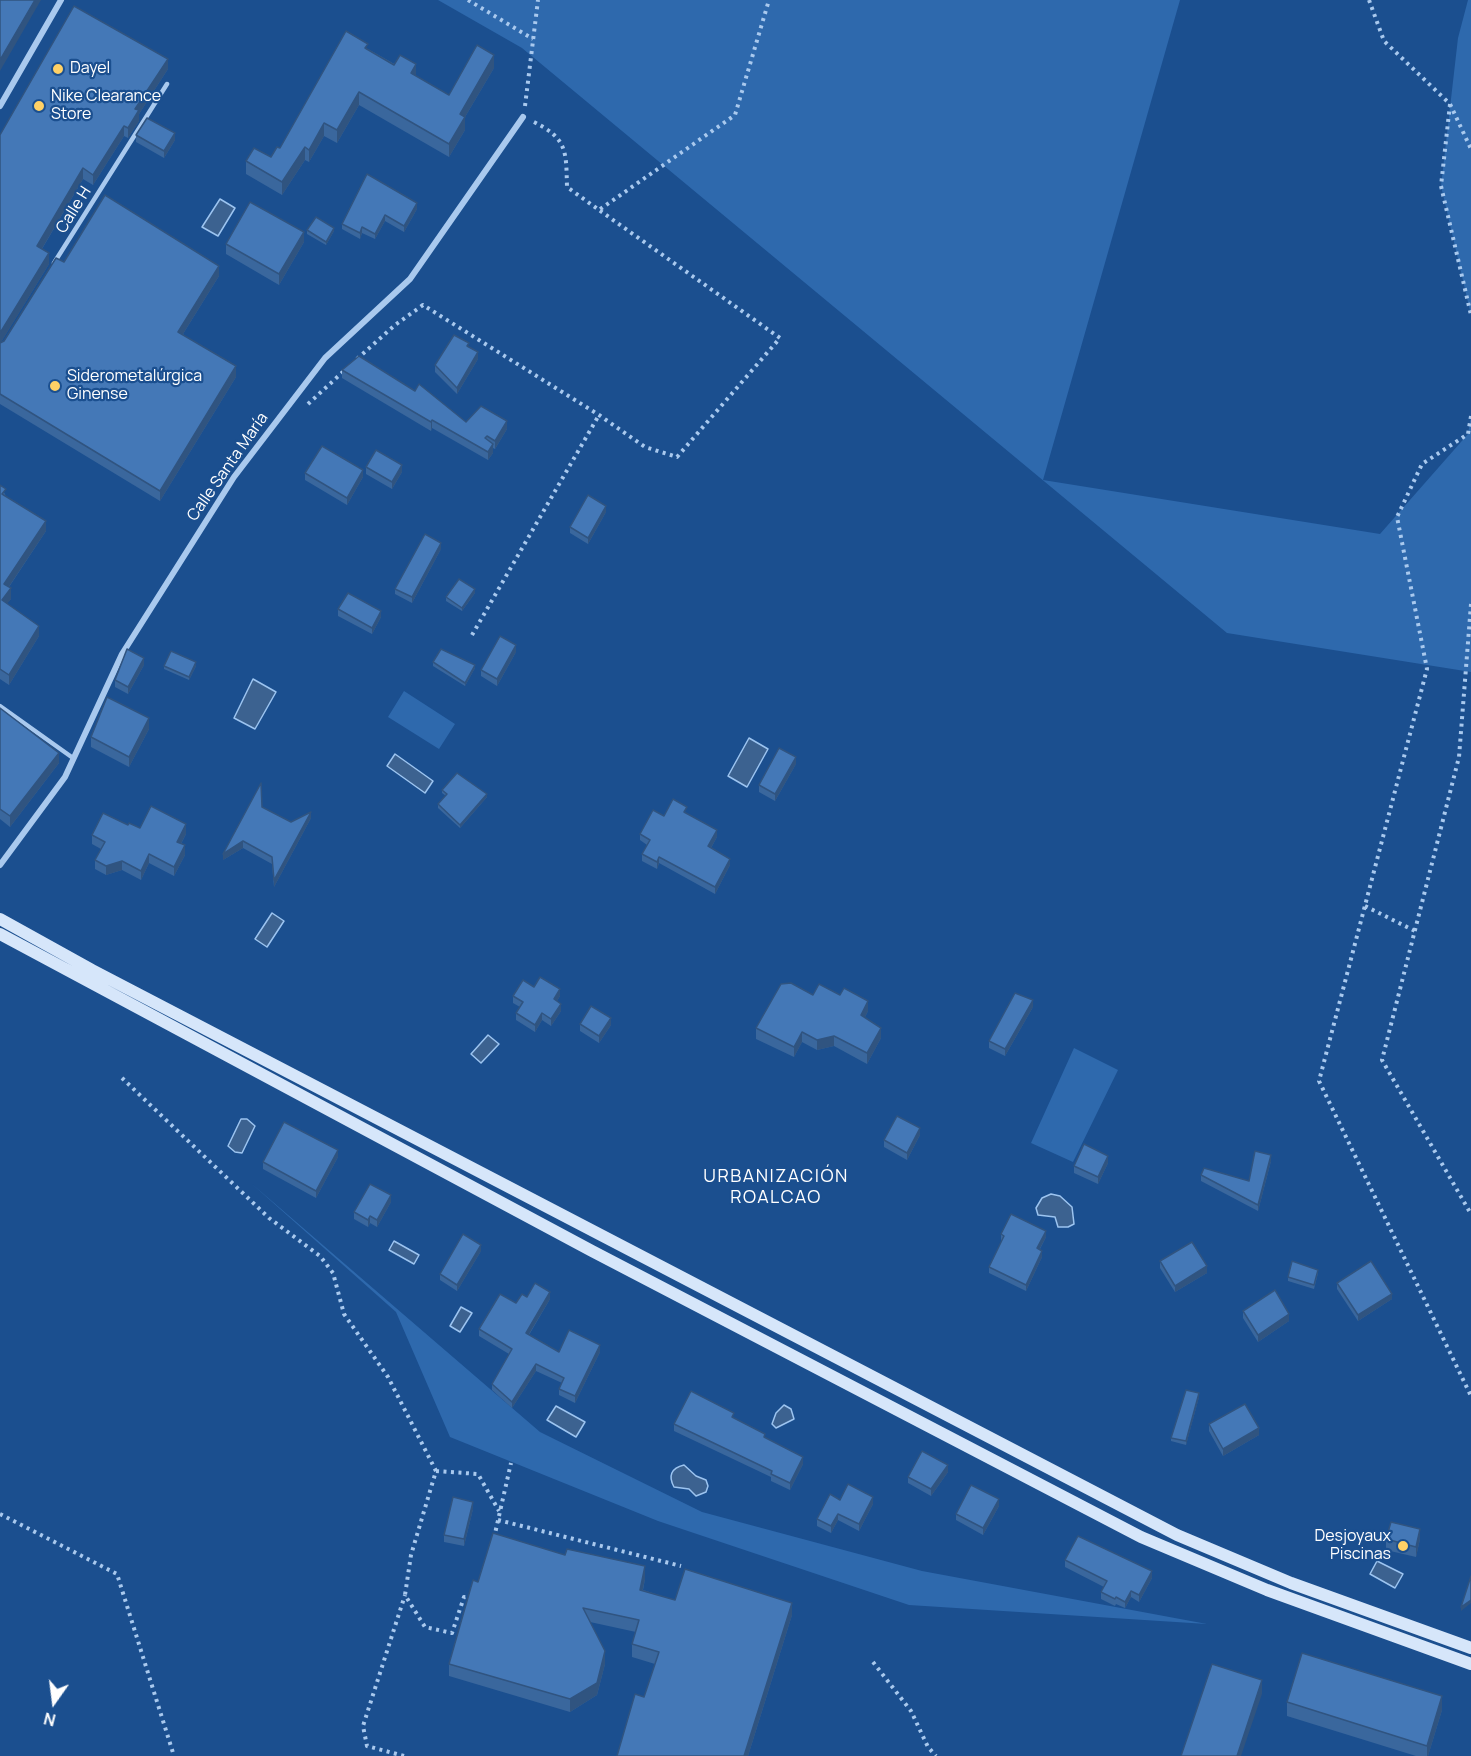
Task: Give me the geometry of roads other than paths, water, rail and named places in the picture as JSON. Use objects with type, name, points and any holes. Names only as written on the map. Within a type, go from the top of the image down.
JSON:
[{"type":"main road","points":[[0,919],[92,970],[1178,1535],[1291,1583],[1471,1648]]},
{"type":"main road","points":[[0,934],[581,1246],[1141,1537],[1267,1590],[1471,1664]]},
{"type":"street","points":[[0,106],[61,0]]},
{"type":"street","name":"Calle Santa María","points":[[0,865],[64,777],[122,654],[234,477],[324,358],[410,279],[523,117]]},
{"type":"lane","name":"Calle H","points":[[50,270],[167,84]]},
{"type":"lane","points":[[0,706],[73,758]]},
{"type":"place","name":"Dayel","points":[[58,69]]},
{"type":"place","name":"Nike Clearance Store","points":[[39,106]]},
{"type":"place","name":"Siderometalúrgica Ginense","points":[[55,386]]},
{"type":"place","name":"Desjoyaux Piscinas","points":[[1403,1546]]},
{"type":"district","name":"URBANIZACIÓN ROALCAO","points":[[776,1187]]}]
